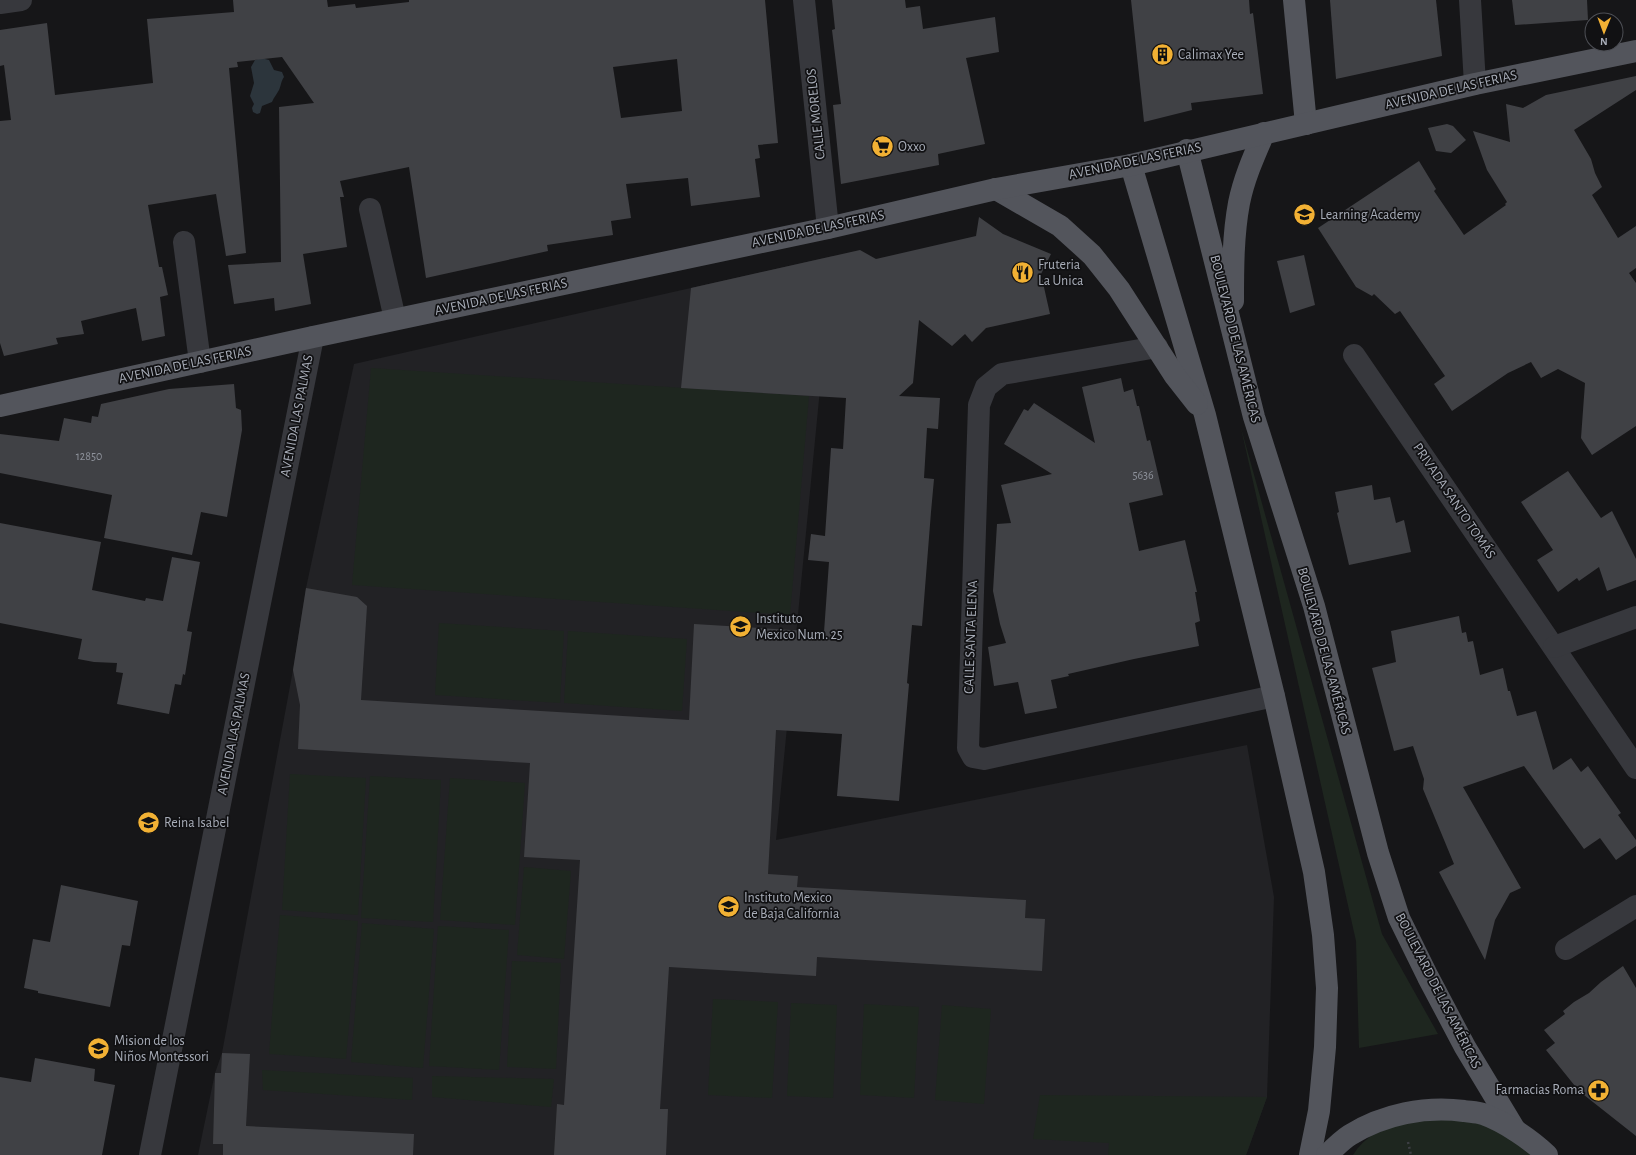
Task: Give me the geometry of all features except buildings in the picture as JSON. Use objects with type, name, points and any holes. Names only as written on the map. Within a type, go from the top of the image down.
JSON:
[{"type":"main road","points":[[1294,0],[1306,124]]},
{"type":"main road","name":"AVENIDA DE LAS FERIAS","points":[[0,406],[395,319],[828,228],[996,189],[1131,165],[1187,150],[1306,124],[1475,84],[1636,51]]},
{"type":"main road","points":[[1232,328],[1234,253],[1239,203],[1248,167],[1264,133]]},
{"type":"main road","name":"BOULEVARD DE LAS AMÉRICAS","points":[[1187,150],[1254,416],[1314,606],[1378,853],[1399,918],[1465,1047],[1515,1130]]},
{"type":"main road","points":[[1131,165],[1205,415],[1274,696],[1314,872],[1323,935],[1327,988],[1326,1047],[1319,1111],[1310,1155]]},
{"type":"main road","points":[[996,189],[1060,226],[1092,255],[1119,289],[1175,376],[1205,415]]},
{"type":"main road","points":[[1327,1155],[1348,1135],[1378,1120],[1416,1111],[1449,1109],[1482,1114],[1515,1130],[1547,1155]]},
{"type":"street","points":[[0,3],[21,0]]},
{"type":"street","name":"CALLE MORELOS","points":[[804,0],[828,228]]},
{"type":"street","points":[[1470,0],[1475,84]]},
{"type":"street","points":[[370,209],[395,319]]},
{"type":"street","points":[[184,242],[200,362]]},
{"type":"street","name":"AVENIDA LAS PALMAS","points":[[150,1155],[313,337]]},
{"type":"street","name":"CALLE SANTA ELENA","points":[[1157,347],[1002,374],[986,386],[979,405],[968,748],[973,757],[984,758],[1274,696]]},
{"type":"street","name":"PRIVADA SANTO TOMÁS","points":[[1354,355],[1636,768]]},
{"type":"street","points":[[1554,647],[1636,617]]},
{"type":"street","points":[[1566,949],[1636,906]]},
{"type":"shaded area","points":[[261,58],[269,60],[274,70],[282,72],[284,77],[272,102],[262,106],[260,113],[257,114],[253,112],[252,108],[254,104],[250,96],[254,83],[251,67],[255,60]]},
{"type":"shaded area","points":[[833,256],[776,840],[1247,745],[1274,897],[1267,1097],[1246,1155],[198,1155],[215,1073],[222,1053],[293,670],[306,588],[354,364]]},
{"type":"shaded area","points":[[371,368],[809,396],[790,615],[352,585]]},
{"type":"shaded area","points":[[1241,428],[1382,934],[1438,1034],[1359,1048],[1356,941]]},
{"type":"shaded area","points":[[439,623],[564,631],[560,703],[435,695]]},
{"type":"shaded area","points":[[568,631],[687,639],[682,711],[564,703]]},
{"type":"shaded area","points":[[290,774],[366,778],[358,915],[282,910]]},
{"type":"shaded area","points":[[370,776],[441,780],[433,922],[361,918]]},
{"type":"shaded area","points":[[450,778],[525,783],[515,925],[440,920]]},
{"type":"shaded area","points":[[524,867],[571,871],[564,959],[517,955]]},
{"type":"shaded area","points":[[280,915],[358,921],[346,1059],[269,1054]]},
{"type":"shaded area","points":[[362,923],[434,929],[423,1068],[351,1062]]},
{"type":"shaded area","points":[[438,926],[509,930],[499,1070],[429,1066]]},
{"type":"shaded area","points":[[512,961],[561,963],[556,1069],[507,1067]]},
{"type":"shaded area","points":[[713,999],[778,1002],[772,1098],[708,1095]]},
{"type":"shaded area","points":[[791,1003],[837,1005],[833,1098],[787,1096]]},
{"type":"shaded area","points":[[864,1004],[919,1007],[914,1098],[860,1095]]},
{"type":"shaded area","points":[[942,1005],[991,1009],[984,1104],[935,1100]]},
{"type":"shaded area","points":[[262,1070],[413,1078],[412,1100],[263,1090]]},
{"type":"shaded area","points":[[432,1076],[554,1079],[551,1107],[432,1097]]},
{"type":"shaded area","points":[[1040,1095],[1267,1097],[1246,1155],[1108,1155],[1109,1143],[1033,1139]]},
{"type":"shaded area","points":[[1403,1116],[1483,1121],[1534,1155],[1353,1155],[1369,1138],[1382,1128]]},
{"type":"place","name":"Calimax Yee","points":[[1162,55]]},
{"type":"place","name":"Oxxo","points":[[883,147]]},
{"type":"place","name":"Learning Academy","points":[[1305,215]]},
{"type":"place","name":"Fruteria La Unica","points":[[1022,273]]},
{"type":"place","name":"Instituto Mexico Num. 25","points":[[741,627]]},
{"type":"place","name":"Reina Isabel","points":[[148,823]]},
{"type":"place","name":"Instituto Mexico de Baja California","points":[[728,906]]},
{"type":"place","name":"Mision de los Niños Montessori","points":[[99,1049]]},
{"type":"place","name":"Farmacias Roma","points":[[1599,1090]]}]
